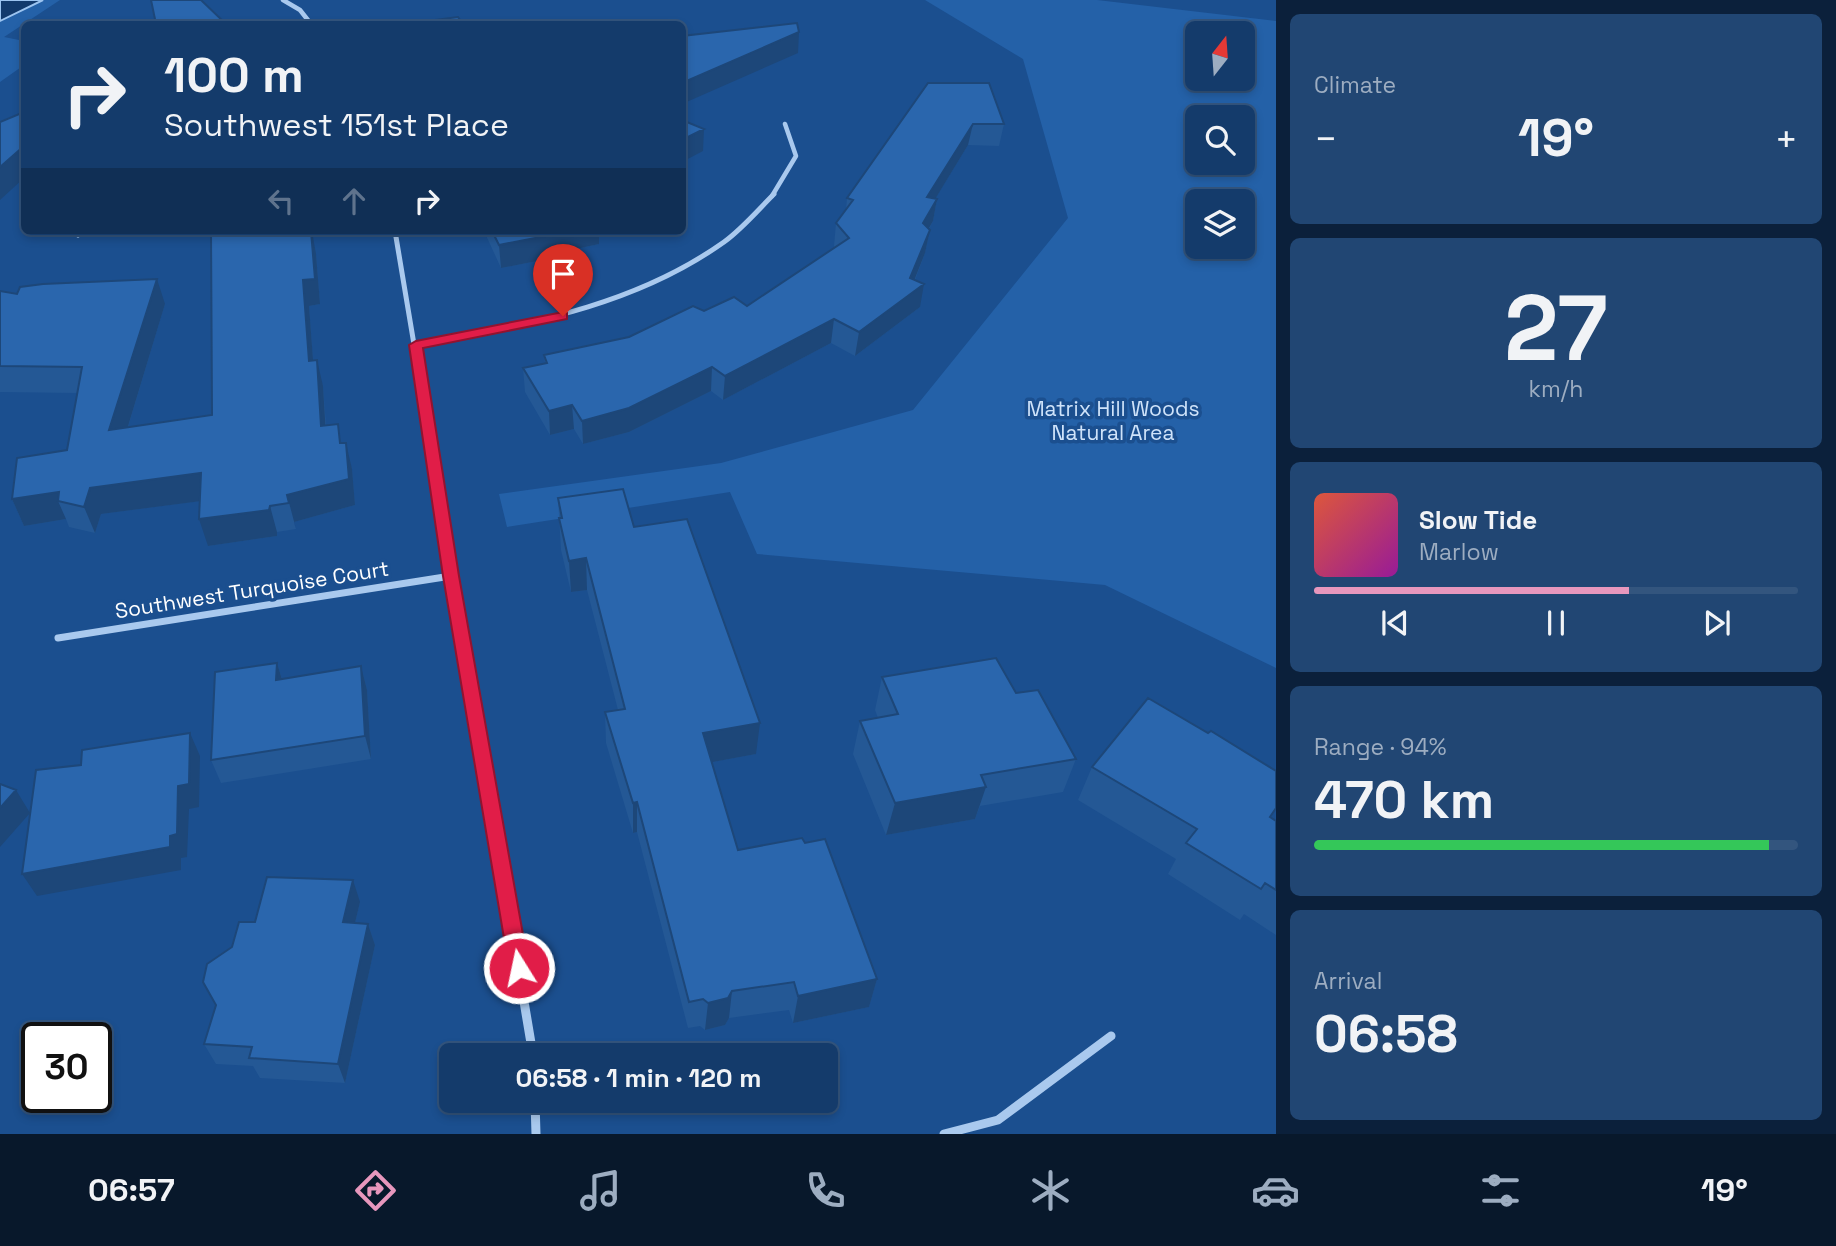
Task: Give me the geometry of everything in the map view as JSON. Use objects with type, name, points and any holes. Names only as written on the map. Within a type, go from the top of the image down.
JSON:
[{"type":"street","points":[[283,0],[300,10],[309,21]]},
{"type":"street","points":[[416,345],[563,316],[659,282],[725,241],[774,194],[796,156],[785,124]]},
{"type":"street","points":[[396,235],[531,1043]]},
{"type":"street","name":"Southwest Turquoise Court","points":[[58,638],[451,576]]},
{"type":"street","points":[[944,1134],[998,1120],[1111,1036]]},
{"type":"street","points":[[535,1113],[536,1134]]},
{"type":"green space","points":[[0,0],[60,0],[28,21],[21,21],[21,26],[4,37],[21,40],[21,67],[0,82]]},
{"type":"green space","name":"Matrix Hill Woods Natural Area","points":[[925,0],[1097,0],[1276,21],[1276,668],[1105,585],[757,554],[730,492],[507,527],[499,494],[721,463],[913,410],[1068,218],[1023,59]]},
{"type":"shaded area","points":[[0,0],[43,0],[0,21]]},
{"type":"building","points":[[151,0],[201,0],[223,21],[155,21]]},
{"type":"building","points":[[458,17],[461,21],[427,21]]},
{"type":"building","points":[[797,23],[799,32],[686,81],[686,36]]},
{"type":"building","points":[[928,83],[989,83],[1004,124],[973,124],[927,197],[937,199],[923,223],[930,230],[910,278],[924,284],[859,332],[834,319],[725,376],[712,367],[629,408],[582,421],[572,405],[549,411],[523,368],[547,363],[544,355],[629,337],[693,306],[704,311],[734,297],[747,306],[849,238],[836,223],[853,200],[847,198]]},
{"type":"building","points":[[21,113],[21,149],[0,167],[0,122]]},
{"type":"building","points":[[686,122],[704,129],[686,138]]},
{"type":"building","points":[[211,235],[311,235],[315,279],[303,280],[309,361],[317,360],[321,426],[338,424],[340,443],[346,443],[349,479],[287,495],[289,503],[270,506],[269,510],[199,519],[201,473],[90,488],[84,507],[58,501],[59,492],[12,499],[17,458],[67,450],[82,367],[0,366],[0,291],[17,294],[20,287],[43,284],[157,279],[109,430],[212,415]]},
{"type":"building","points":[[494,235],[551,235],[499,245]]},
{"type":"building","points":[[623,489],[634,527],[687,519],[760,723],[703,733],[738,850],[802,838],[805,843],[825,839],[877,979],[798,996],[794,982],[732,991],[728,998],[708,1003],[703,999],[689,1002],[637,802],[633,803],[605,712],[625,709],[586,558],[569,561],[559,518],[562,518],[558,498]]},
{"type":"building","points":[[996,658],[1016,693],[1038,690],[1076,759],[981,775],[986,787],[895,803],[860,721],[898,714],[882,677]]},
{"type":"building","points":[[277,663],[276,680],[361,666],[365,736],[211,760],[215,672]]},
{"type":"building","points":[[1148,698],[1208,733],[1211,731],[1276,771],[1276,808],[1270,817],[1276,821],[1276,890],[1265,883],[1261,889],[1186,843],[1197,829],[1092,767]]},
{"type":"building","points":[[190,733],[189,784],[178,786],[177,834],[170,836],[170,847],[22,874],[36,770],[81,765],[82,750]]},
{"type":"building","points":[[0,784],[16,790],[0,808]]},
{"type":"building","points":[[267,877],[353,880],[343,922],[368,924],[338,1064],[249,1058],[252,1047],[204,1044],[216,1005],[203,982],[207,964],[232,947],[239,922],[255,922]]},
{"type":"route","points":[[519,968],[451,576],[416,345],[563,316]]}]
